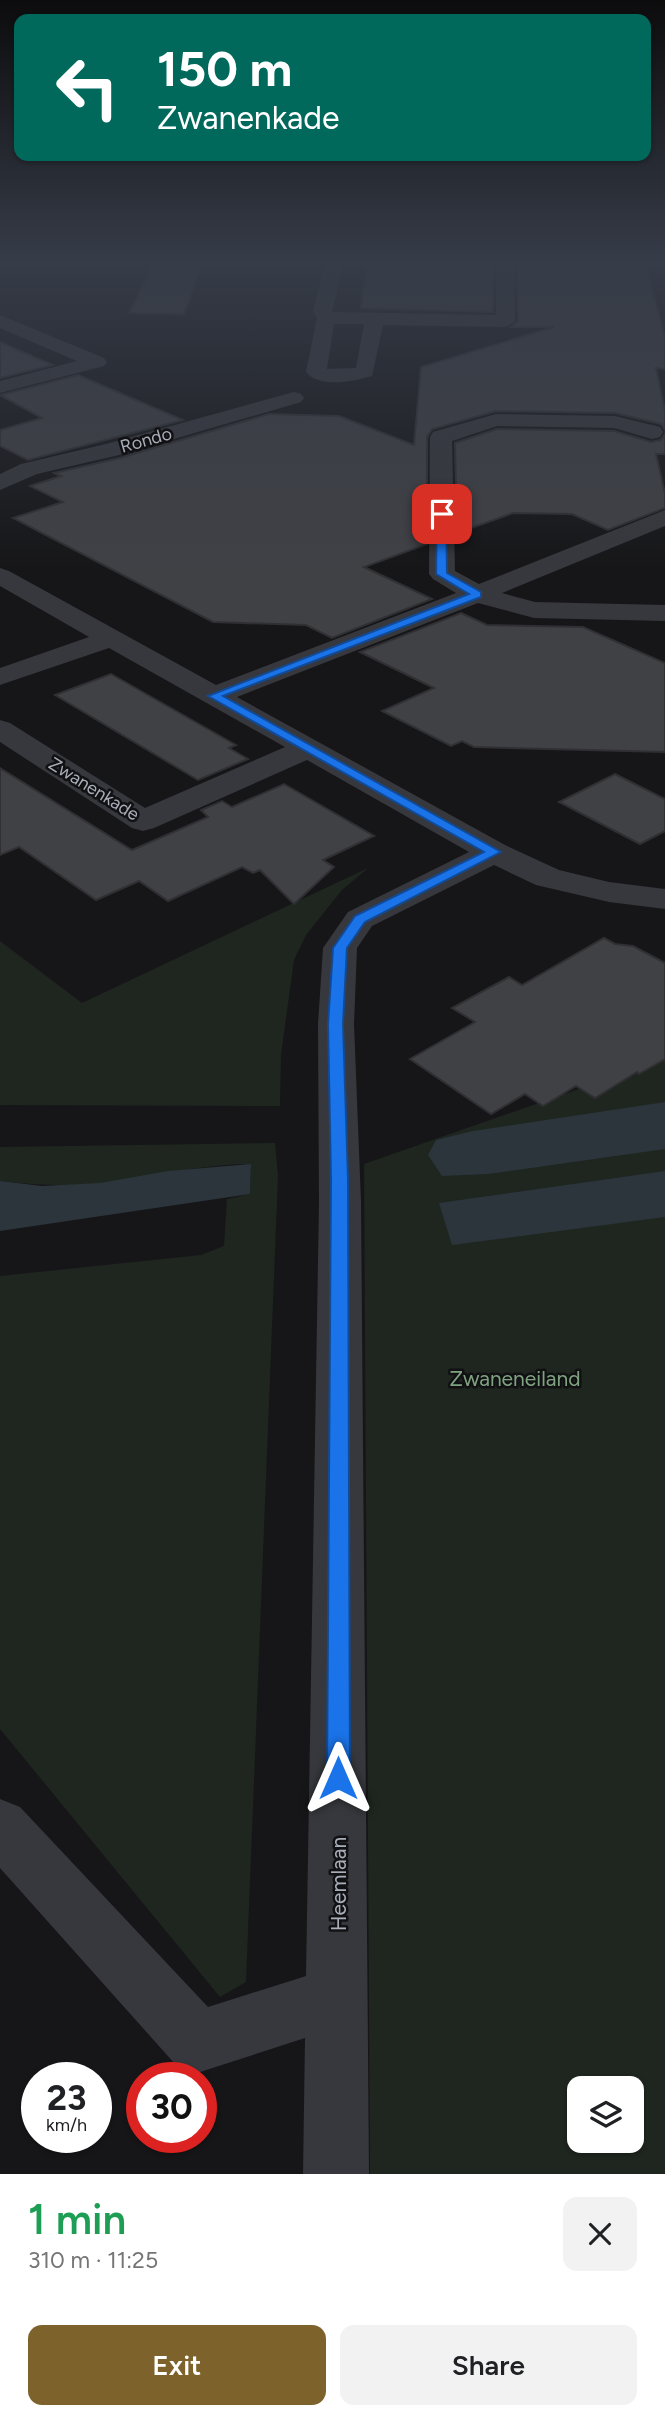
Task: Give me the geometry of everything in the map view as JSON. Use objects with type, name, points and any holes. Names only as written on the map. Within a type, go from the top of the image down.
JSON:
[{"type":"street","points":[[0,387],[80,366]]},
{"type":"street","points":[[317,366],[316,372],[329,377],[348,377],[365,372],[366,366]]},
{"type":"street","name":"Rondo","points":[[0,483],[29,470],[111,450],[294,398]]},
{"type":"street","points":[[652,432],[615,422],[496,420],[441,437],[442,574],[477,594],[534,610],[665,613]]},
{"type":"street","points":[[214,696],[477,594],[665,517]]},
{"type":"street","points":[[0,576],[13,596],[109,639],[494,852],[548,878],[609,892],[665,899]]},
{"type":"street","points":[[0,677],[109,639]]},
{"type":"street","name":"Zwanenkade","points":[[0,729],[143,821],[306,749]]},
{"type":"street","name":"Heemlaan","points":[[336,2174],[340,1174],[336,1024],[340,948],[360,919],[494,852]]},
{"type":"street","points":[[0,1826],[197,2042],[338,1997]]},
{"type":"green space","points":[[368,868],[342,890],[306,935],[294,960],[281,1055],[280,1106],[0,1105],[0,941],[82,1003]]},
{"type":"green space","name":"Zwaneneiland","points":[[665,1059],[665,2174],[370,2174],[364,1164]]},
{"type":"green space","points":[[275,1143],[278,1176],[246,1982],[220,1997],[0,1729],[0,1276],[201,1255],[224,1246],[227,1199],[250,1194],[251,1164],[195,1168],[89,1184],[38,1184],[0,1181],[0,1147]]},
{"type":"shaded area","points":[[665,1102],[665,1149],[488,1174],[442,1176],[428,1155],[436,1140],[473,1131]]},
{"type":"shaded area","points":[[251,1164],[250,1194],[0,1231],[0,1181],[42,1186],[100,1183],[168,1171]]},
{"type":"shaded area","points":[[665,1171],[665,1217],[452,1245],[439,1203]]},
{"type":"building","points":[[0,366],[47,366],[0,378]]},
{"type":"building","points":[[665,366],[665,369],[656,368],[665,411],[665,430],[661,424],[615,413],[496,411],[432,429],[427,437],[427,544],[364,567],[432,599],[332,638],[306,625],[213,622],[13,518],[63,502],[30,486],[61,476],[54,473],[120,458],[269,414],[339,416],[414,445],[421,367]]},
{"type":"building","points":[[78,375],[183,420],[28,460],[0,446],[0,430],[42,418],[0,395]]},
{"type":"building","points":[[497,429],[614,431],[651,442],[661,440],[665,434],[665,454],[656,454],[665,494],[665,508],[608,530],[572,514],[513,513],[457,533],[455,443]]},
{"type":"building","points":[[461,613],[487,625],[583,627],[665,663],[665,752],[474,747],[462,741],[451,746],[382,711],[434,688],[360,652]]},
{"type":"building","points":[[111,674],[236,745],[229,748],[248,759],[198,780],[55,695]]},
{"type":"building","points":[[0,768],[132,850],[208,817],[201,810],[222,801],[232,807],[284,784],[374,836],[323,860],[334,867],[294,904],[260,870],[253,873],[242,867],[168,901],[139,881],[96,900],[19,847],[0,855]]},
{"type":"building","points":[[615,774],[665,799],[665,831],[640,844],[559,802]]},
{"type":"building","points":[[604,938],[615,944],[633,946],[665,963],[665,1059],[639,1074],[637,1072],[595,1098],[576,1086],[543,1106],[525,1094],[491,1114],[410,1059],[475,1022],[452,1008],[509,977],[522,985]]},
{"type":"route","points":[[338,1778],[340,1133],[336,1024],[340,948],[360,919],[494,852],[214,696],[477,594],[442,574],[442,514]]}]
